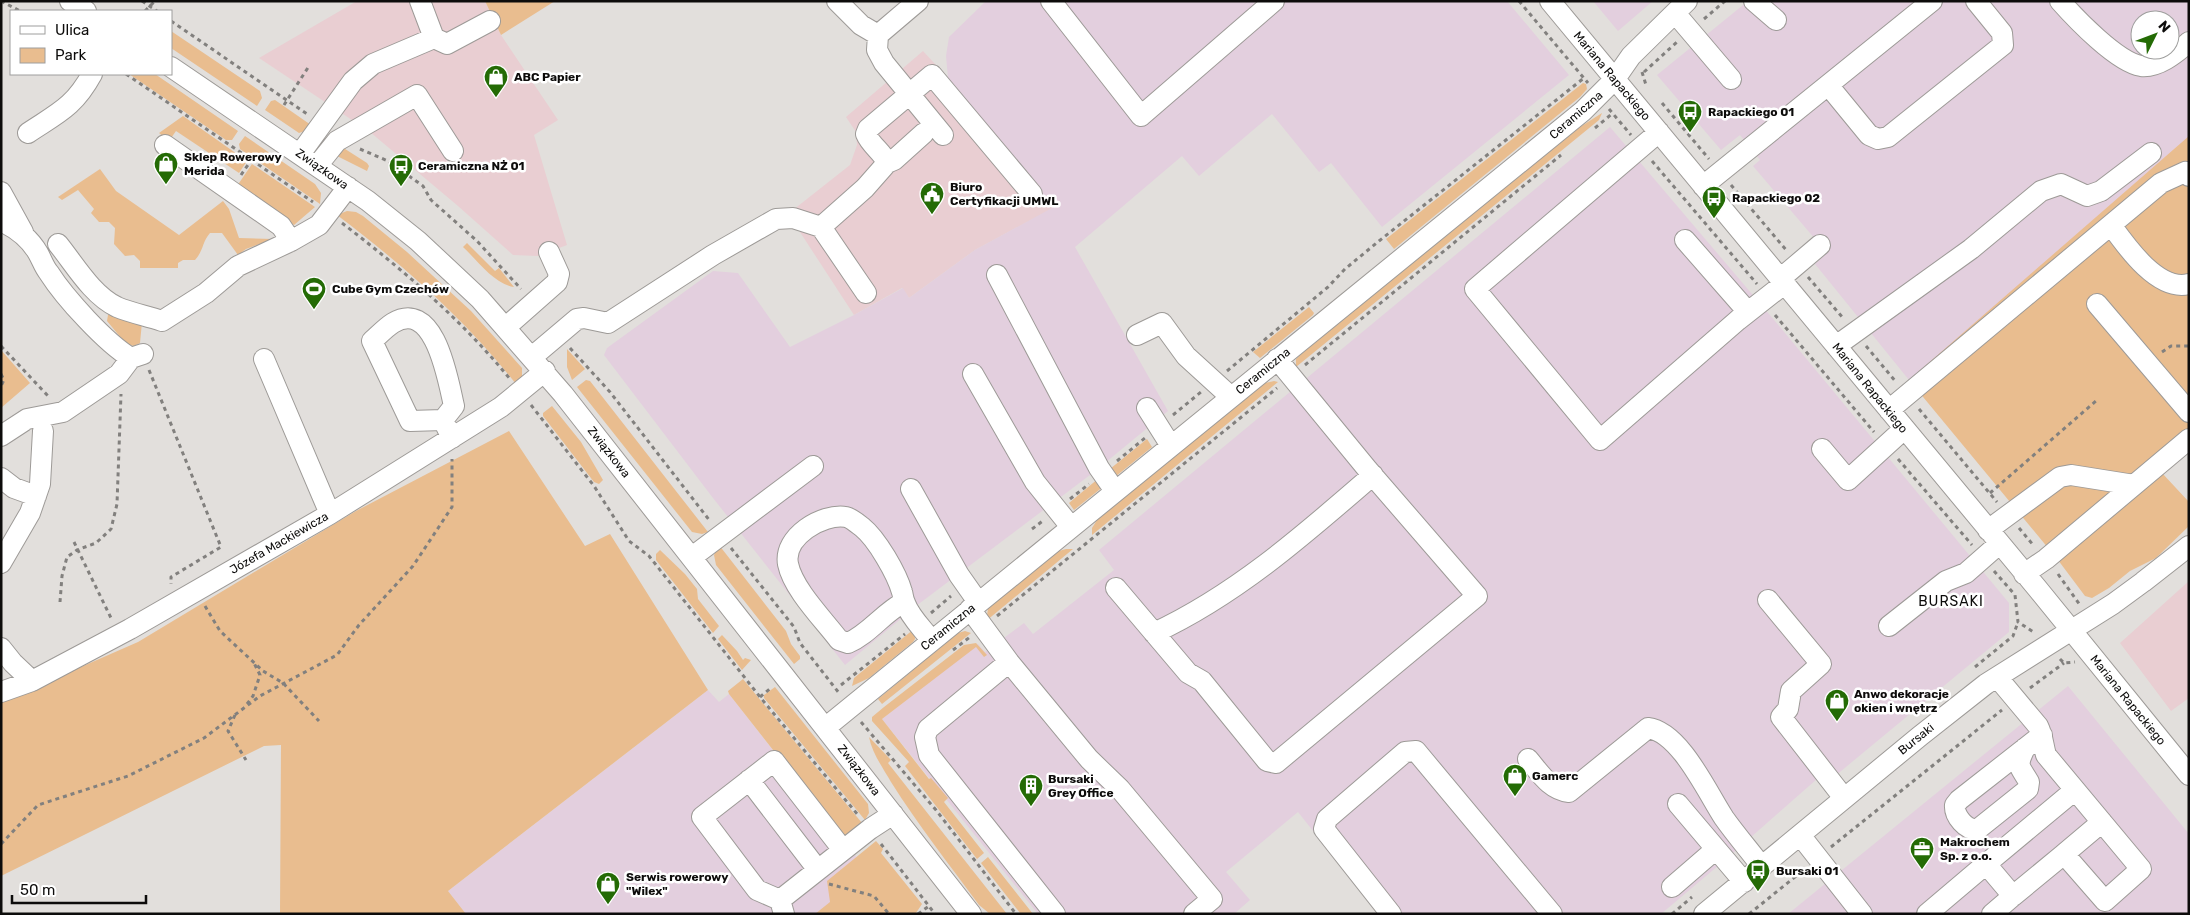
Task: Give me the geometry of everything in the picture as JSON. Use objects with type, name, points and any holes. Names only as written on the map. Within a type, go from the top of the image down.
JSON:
[{"type":"street","points":[[70,1],[85,10]]},
{"type":"street","points":[[420,1],[434,38],[447,44],[490,21]]},
{"type":"street","points":[[837,1],[861,25],[878,35]]},
{"type":"street","points":[[866,293],[821,226],[865,188],[887,163],[933,134],[909,94],[884,63],[877,50],[878,35],[918,1]]},
{"type":"street","points":[[1051,1],[1141,116],[1274,1]]},
{"type":"street","name":"Mariana Rapackiego","points":[[1550,1],[2189,775]]},
{"type":"street","points":[[1754,1],[1776,20]]},
{"type":"street","points":[[1704,186],[1932,1]]},
{"type":"street","points":[[1828,85],[1869,135],[1878,139],[1888,136],[2004,45],[2002,33],[1976,1]]},
{"type":"street","points":[[2060,1],[2075,18],[2114,53],[2141,66],[2160,63],[2189,42]]},
{"type":"street","points":[[1681,7],[1730,80]]},
{"type":"street","name":"Ceramiczna","points":[[825,728],[1599,96],[1615,79],[1631,56],[1681,7]]},
{"type":"street","points":[[300,154],[353,81],[373,64],[434,38]]},
{"type":"street","name":"Związkowa","points":[[172,68],[348,187],[418,241],[480,299],[538,364],[692,557],[971,914]]},
{"type":"street","points":[[28,133],[70,105],[82,92],[91,75]]},
{"type":"street","points":[[887,163],[885,157],[869,141],[866,134],[868,129],[932,75],[1032,194]]},
{"type":"street","points":[[317,166],[337,141],[417,95],[453,151]]},
{"type":"street","points":[[1659,132],[1475,289],[1600,440],[1765,299],[1820,245]]},
{"type":"street","points":[[165,145],[281,226],[292,241]]},
{"type":"street","points":[[1836,346],[1971,249],[2041,191],[2060,184],[2087,196],[2101,192],[2151,154]]},
{"type":"street","points":[[1888,410],[2161,183],[2185,172],[2189,176]]},
{"type":"street","points":[[58,244],[94,288],[106,299],[118,307],[162,322],[206,293],[238,266],[292,241],[318,225],[348,187]]},
{"type":"street","points":[[1,192],[25,237],[38,252],[48,272],[62,292],[116,350],[131,362],[63,412],[27,419],[1,436]]},
{"type":"street","name":"Józefa Mackiewicza","points":[[1,692],[32,681],[130,630],[330,514],[501,407],[520,392],[538,364],[576,319],[584,318],[608,324],[713,255],[776,219],[793,218],[821,226]]},
{"type":"street","points":[[1,221],[25,237]]},
{"type":"street","points":[[2110,225],[2132,253],[2161,279],[2181,286],[2189,284]]},
{"type":"street","points":[[1685,240],[1748,312]]},
{"type":"street","points":[[506,327],[557,282],[559,274],[550,252]]},
{"type":"street","points":[[997,275],[1099,468],[1115,491]]},
{"type":"street","points":[[2097,304],[2189,412]]},
{"type":"street","points":[[410,319],[421,322],[431,332],[447,370],[454,406],[443,420],[410,421],[372,341],[394,323],[410,319]]},
{"type":"street","points":[[1137,335],[1162,323],[1186,356],[1231,397]]},
{"type":"street","points":[[264,359],[330,514]]},
{"type":"street","points":[[1116,588],[1188,674],[1202,681],[1267,761],[1276,763],[1477,596],[1277,359]]},
{"type":"street","points":[[973,374],[1035,482],[1071,527]]},
{"type":"street","points":[[1147,408],[1171,446]]},
{"type":"street","points":[[443,420],[452,438]]},
{"type":"street","points":[[1822,449],[1848,480],[1904,429]]},
{"type":"street","points":[[1,563],[30,513],[40,484],[42,431]]},
{"type":"street","points":[[2024,574],[2046,559],[2189,439]]},
{"type":"street","points":[[692,557],[813,466]]},
{"type":"street","points":[[1154,633],[1181,620],[1289,548],[1373,475]]},
{"type":"street","points":[[1889,626],[1946,580],[1966,573],[1984,558],[1993,537],[2060,477],[2071,475],[2134,485]]},
{"type":"street","points":[[1,478],[14,488],[36,496]]},
{"type":"street","points":[[911,489],[959,575],[983,627],[1009,662],[1089,759],[1120,789],[1212,899],[1206,910]]},
{"type":"street","points":[[904,602],[857,639],[848,643],[839,640],[794,580],[787,563],[789,549],[813,523],[830,517],[847,517],[863,528],[882,552],[902,590],[904,602],[931,640]]},
{"type":"street","name":"Bursaki","points":[[1704,914],[1844,798],[1997,677],[2143,582],[2189,546]]},
{"type":"street","points":[[1768,600],[1821,664],[1791,691],[1788,709],[1781,717],[1844,798]]},
{"type":"street","points":[[1,648],[12,663],[32,681]]},
{"type":"street","points":[[1009,662],[928,728],[925,737],[928,755],[1056,914]]},
{"type":"street","points":[[1997,677],[2038,726],[2046,755],[2141,869],[2105,901],[2064,854]]},
{"type":"street","points":[[1528,759],[1549,784],[1559,791],[1569,792],[1648,728],[1657,729],[1668,737],[1685,756],[1724,817],[1762,867]]},
{"type":"street","points":[[2025,748],[2042,735]]},
{"type":"street","points":[[1391,914],[1324,829],[1327,819],[1405,752],[1416,751],[1552,914]]},
{"type":"street","points":[[844,850],[774,760],[702,817],[757,890],[782,907],[813,874],[844,850],[870,829],[893,814]]},
{"type":"street","points":[[749,780],[813,874]]},
{"type":"street","points":[[1927,914],[2075,790]]},
{"type":"street","points":[[1678,804],[1744,882]]},
{"type":"street","points":[[1992,914],[2102,822]]},
{"type":"street","points":[[1800,835],[1862,914]]},
{"type":"street","points":[[1672,887],[1716,849]]},
{"type":"street","points":[[1986,864],[2014,896]]},
{"type":"path","points":[[2,1],[18,10]]},
{"type":"path","points":[[142,1],[156,10]]},
{"type":"path","points":[[147,10],[155,1]]},
{"type":"path","points":[[1519,1],[1758,285],[1771,310],[2015,595],[2018,622],[2048,644],[2064,662]]},
{"type":"path","points":[[284,105],[308,66]]},
{"type":"path","points":[[127,75],[328,212],[424,290],[491,356],[594,486],[629,540],[649,556],[760,697],[870,829],[935,914]]},
{"type":"path","points":[[1158,426],[1328,287],[1345,269],[1379,240],[1584,78]]},
{"type":"path","points":[[1590,132],[1613,113]]},
{"type":"path","points":[[948,654],[1567,151]]},
{"type":"path","points":[[1,346],[63,412]]},
{"type":"path","points":[[60,602],[62,576],[67,557],[77,550],[96,543],[111,529],[117,504],[122,383],[131,362]]},
{"type":"path","points":[[131,362],[221,547],[171,577],[172,592]]},
{"type":"path","points":[[1,374],[4,380],[1,386]]},
{"type":"path","points":[[1990,493],[2096,401]]},
{"type":"path","points":[[1,844],[38,805],[128,776],[204,738],[260,696],[337,655],[358,625],[413,566],[452,507],[452,438]]},
{"type":"path","points":[[74,542],[112,621]]},
{"type":"path","points":[[197,590],[220,631],[263,671],[283,683],[319,721]]},
{"type":"path","points":[[244,708],[253,696],[260,675],[253,660]]},
{"type":"path","points":[[1749,914],[2064,662],[2082,662]]},
{"type":"path","points":[[760,697],[772,687]]},
{"type":"path","points":[[235,715],[228,731],[246,760]]},
{"type":"path","points":[[813,874],[874,896],[889,914]]},
{"type":"path","points":[[918,914],[929,906]]},
{"type":"shaded area","points":[[357,1],[485,1],[501,35],[558,120],[534,135],[567,245],[538,256],[513,255],[370,132],[259,58]]},
{"type":"shaded area","points":[[986,1],[1507,1],[1569,75],[1382,227],[1331,163],[1319,172],[1272,114],[1199,176],[1182,156],[1075,247],[1168,411],[1094,472],[920,603],[845,665],[713,498],[604,355],[607,348],[713,271],[738,273],[790,347],[903,288],[909,298],[975,250],[1052,208],[981,123],[948,78],[946,56],[949,37]]},
{"type":"shaded area","points":[[1593,1],[1653,1],[1618,31]]},
{"type":"shaded area","points":[[1748,1],[2189,1],[2189,140],[1909,380],[1815,264],[1827,253],[1753,166],[1760,160],[1740,135],[1721,150],[1657,75]]},
{"type":"shaded area","points":[[923,51],[948,78],[1053,208],[975,250],[909,298],[902,288],[854,315],[798,229],[793,210],[850,165],[857,145],[856,132],[846,117]]},
{"type":"shaded area","points":[[1610,127],[1780,327],[2009,603],[2009,632],[1823,786],[1817,779],[1661,914],[1379,914],[1298,812],[1226,872],[1250,900],[1234,914],[1038,914],[882,719],[978,644],[985,652],[1024,623],[1033,634],[1114,570],[1099,550]]},
{"type":"shaded area","points":[[2189,581],[2189,698],[2171,711],[2120,643]]},
{"type":"shaded area","points":[[2068,686],[2189,834],[2189,914],[1788,914]]},
{"type":"shaded area","points":[[708,690],[719,702],[729,694],[901,914],[466,914],[448,891]]},
{"type":"green space","points":[[485,1],[555,1],[501,35]]},
{"type":"green space","points":[[172,32],[260,91],[262,98],[257,106],[172,49]]},
{"type":"green space","points":[[130,75],[156,75],[238,131],[232,140],[226,140]]},
{"type":"green space","points":[[1583,83],[1586,84],[1587,89],[1580,97],[1394,249],[1386,239]]},
{"type":"green space","points":[[275,100],[311,125],[305,131],[299,133],[265,110],[271,101]]},
{"type":"green space","points":[[1602,113],[1599,120],[1296,367],[1296,359],[1300,355],[1580,127]]},
{"type":"green space","points":[[183,116],[247,161],[239,173],[176,131],[169,141],[159,133]]},
{"type":"green space","points":[[245,136],[315,184],[321,193],[320,204],[240,149],[239,144]]},
{"type":"green space","points":[[2189,136],[2189,450],[2162,473],[2189,502],[2189,526],[2156,558],[2130,571],[2109,588],[2092,598],[2085,596],[2058,560],[1909,380]]},
{"type":"green space","points":[[342,147],[367,163],[369,166],[367,171],[337,156]]},
{"type":"green space","points":[[252,164],[315,207],[294,225],[237,186]]},
{"type":"green space","points":[[100,169],[116,191],[179,235],[223,201],[229,209],[239,238],[273,239],[246,249],[238,255],[222,233],[210,233],[195,260],[183,260],[178,263],[178,268],[140,268],[140,261],[134,255],[125,256],[114,244],[115,228],[109,222],[99,222],[91,213],[94,209],[78,190],[62,200],[58,197]]},
{"type":"green space","points":[[347,211],[356,212],[363,216],[407,252],[471,311],[522,368],[522,378],[516,384],[476,337],[432,294],[386,253],[337,215]]},
{"type":"green space","points":[[467,243],[495,271],[499,268],[514,287],[493,277],[463,247]]},
{"type":"green space","points":[[1309,307],[1314,313],[1313,315],[1260,358],[1253,352]]},
{"type":"green space","points":[[108,315],[142,322],[140,343],[134,346],[126,344],[107,321]]},
{"type":"green space","points":[[567,349],[585,369],[572,380],[567,367]]},
{"type":"green space","points":[[1,350],[30,383],[1,408]]},
{"type":"green space","points":[[586,380],[590,381],[708,532],[702,534],[692,532],[577,387]]},
{"type":"green space","points":[[1278,382],[1092,535],[1092,528],[1097,520],[1265,383]]},
{"type":"green space","points":[[552,406],[581,442],[603,480],[599,484],[594,482],[543,416],[543,413]]},
{"type":"green space","points":[[509,431],[585,546],[610,534],[708,690],[448,891],[466,914],[280,914],[281,745],[264,746],[1,876],[1,702],[138,642],[356,511]]},
{"type":"green space","points":[[1147,439],[1152,447],[1110,481],[1105,473]]},
{"type":"green space","points":[[1099,478],[1104,486],[1074,510],[1069,503]]},
{"type":"green space","points":[[719,545],[786,631],[791,644],[800,656],[800,659],[794,664],[716,565],[714,555]]},
{"type":"green space","points":[[1073,549],[986,621],[988,609],[992,605],[1059,551]]},
{"type":"green space","points":[[660,550],[685,574],[697,589],[698,599],[719,626],[713,633],[656,560],[656,554]]},
{"type":"green space","points":[[914,629],[915,639],[913,642],[869,678],[852,686],[854,678]]},
{"type":"green space","points":[[965,631],[971,633],[882,704],[878,699],[958,633]]},
{"type":"green space","points":[[722,635],[743,660],[745,658],[751,660],[742,670],[718,639]]},
{"type":"green space","points":[[976,643],[987,655],[984,657],[976,647],[882,719],[929,779],[931,778],[948,798],[944,802],[984,853],[977,859],[905,766],[909,762],[872,721],[872,717],[884,707],[964,645]]},
{"type":"green space","points":[[743,679],[862,823],[843,839],[729,694],[728,691]]},
{"type":"green space","points":[[775,687],[868,804],[869,813],[865,820],[764,698],[764,695]]},
{"type":"green space","points":[[869,737],[891,760],[888,763],[1007,914],[990,914],[979,905],[901,798],[878,760]]},
{"type":"green space","points":[[876,841],[883,849],[881,853],[922,904],[916,913],[815,914],[830,902],[827,881]]},
{"type":"green space","points":[[988,857],[1033,914],[1020,913],[981,863]]},
{"type":"place","name":"ABC Papier","points":[[496,98]]},
{"type":"place","name":"Rapackiego 01","points":[[1690,133]]},
{"type":"place","name":"Sklep Rowerowy Merida","points":[[166,185]]},
{"type":"place","name":"Ceramiczna NŻ 01","points":[[401,187]]},
{"type":"place","name":"Biuro Certyfikacji UMWL","points":[[932,215]]},
{"type":"place","name":"Rapackiego 02","points":[[1714,219]]},
{"type":"place","name":"Cube Gym Czechów","points":[[314,310]]},
{"type":"place","name":"Anwo dekoracje okien i wnętrz","points":[[1837,722]]},
{"type":"place","name":"Gamerc","points":[[1515,797]]},
{"type":"place","name":"Bursaki Grey Office","points":[[1031,807]]},
{"type":"place","name":"Makrochem Sp. z o.o.","points":[[1922,870]]},
{"type":"place","name":"Bursaki 01","points":[[1758,892]]},
{"type":"place","name":"Serwis rowerowy \"Wilex\"","points":[[608,905]]},
{"type":"district","name":"BURSAKI","points":[[1951,601]]}]
